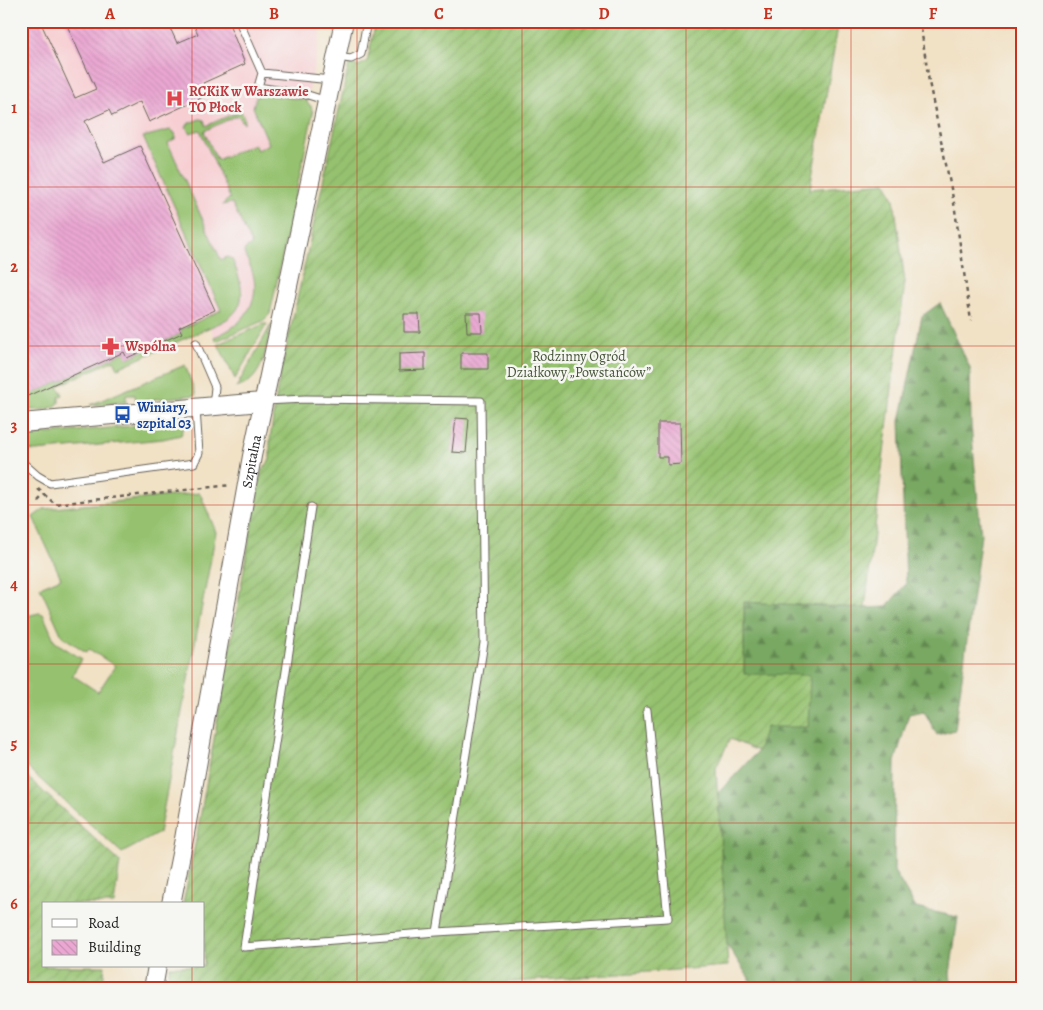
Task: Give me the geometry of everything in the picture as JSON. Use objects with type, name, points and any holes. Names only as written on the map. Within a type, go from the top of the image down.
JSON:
[{"type":"street","name":"Szpitalna","points":[[171,902],[262,402],[344,21]]},
{"type":"street","points":[[21,423],[262,402]]},
{"type":"street","points":[[153,989],[157,968]]},
{"type":"lane","points":[[239,21],[262,73],[258,88],[308,95],[327,101]]},
{"type":"lane","points":[[336,57],[351,59],[361,54],[368,21]]},
{"type":"lane","points":[[262,73],[331,80]]},
{"type":"lane","points":[[21,461],[38,476],[50,483],[194,463],[199,453],[204,408],[214,386],[196,343]]},
{"type":"lane","points":[[262,402],[305,399],[481,401],[481,539],[484,643],[437,932]]},
{"type":"lane","points":[[311,507],[244,947],[437,932],[668,918],[647,710]]},
{"type":"path","points":[[920,21],[929,82],[954,203],[971,321]]},
{"type":"path","points":[[32,482],[55,504],[238,484]]},
{"type":"path","points":[[38,501],[44,495]]},
{"type":"shaded area","points":[[21,21],[323,21],[264,315],[215,339],[210,327],[118,368],[114,359],[21,399]]},
{"type":"green space","name":"Rodzinny Ogród Działkowy „Powstańców”","points":[[376,21],[839,21],[810,189],[886,182],[894,199],[905,282],[865,608],[744,602],[744,674],[810,675],[808,727],[766,727],[758,751],[730,739],[716,768],[728,966],[420,989],[165,989],[170,968],[205,968],[205,902],[183,902],[261,473],[270,460],[270,440],[277,390],[349,64],[358,66],[367,62]]},
{"type":"green space","points":[[262,94],[307,100],[313,113],[270,314],[263,321],[216,341],[214,337],[224,333],[240,321],[247,313],[251,304],[255,285],[252,271],[244,252],[245,249],[252,245],[232,203],[222,205],[230,198],[200,130],[190,133],[186,127],[189,123],[200,119],[204,120],[206,126],[237,112],[233,103],[237,103],[245,120],[244,124],[238,115],[204,131],[217,160],[254,144],[257,150],[269,144],[253,107],[256,97]]},
{"type":"green space","points":[[170,130],[175,133],[176,138],[168,143],[221,260],[227,257],[232,259],[236,268],[241,286],[241,302],[231,316],[222,322],[118,368],[114,360],[58,386],[63,395],[59,397],[59,403],[56,406],[41,410],[21,409],[21,399],[124,352],[128,358],[182,333],[180,330],[221,310],[143,137]]},
{"type":"green space","points":[[940,303],[970,368],[971,424],[981,535],[955,730],[937,735],[924,711],[909,714],[895,762],[894,871],[916,908],[958,917],[950,974],[952,989],[756,989],[726,943],[718,793],[758,751],[766,727],[808,726],[744,674],[744,602],[865,608],[886,607],[906,584],[900,421],[922,316]]},
{"type":"green space","points":[[267,324],[235,379],[218,344]]},
{"type":"green space","points":[[271,325],[265,353],[258,371],[253,378],[236,388]]},
{"type":"green space","points":[[185,365],[196,395],[136,401],[135,395],[126,395],[126,402],[90,405]]},
{"type":"green space","points":[[176,422],[185,425],[181,435],[163,439],[36,451],[21,450],[21,436]]},
{"type":"green space","points":[[200,493],[216,532],[159,833],[122,853],[21,762],[21,616],[43,614],[55,642],[82,659],[72,675],[98,692],[115,666],[89,649],[86,652],[62,636],[40,587],[61,578],[33,517],[44,509]]},
{"type":"green space","points":[[21,771],[120,862],[114,902],[42,902],[42,968],[105,968],[102,989],[21,989]]},
{"type":"building","points":[[21,21],[40,21],[75,98],[96,89],[65,21],[167,21],[177,43],[198,34],[192,21],[228,21],[245,64],[203,83],[208,95],[149,122],[140,102],[112,116],[109,110],[85,121],[104,162],[140,146],[215,310],[179,327],[182,333],[127,358],[124,352],[21,399],[21,200],[27,197],[21,183]]},
{"type":"building","points":[[466,313],[481,313],[482,332],[467,332]]},
{"type":"building","points":[[404,314],[419,314],[420,332],[404,332]]},
{"type":"building","points":[[425,353],[425,370],[399,371],[399,354]]},
{"type":"building","points":[[461,353],[488,353],[488,369],[461,369]]},
{"type":"building","points":[[456,418],[469,419],[466,453],[452,452]]},
{"type":"building","points":[[658,423],[680,423],[681,464],[668,465],[668,457],[658,457]]},
{"type":"place","name":"RCKiK w Warszawie TO Płock","points":[[175,99]]},
{"type":"place","name":"Wspólna","points":[[111,346]]},
{"type":"place","name":"Winiary, szpital 03","points":[[123,415]]}]
